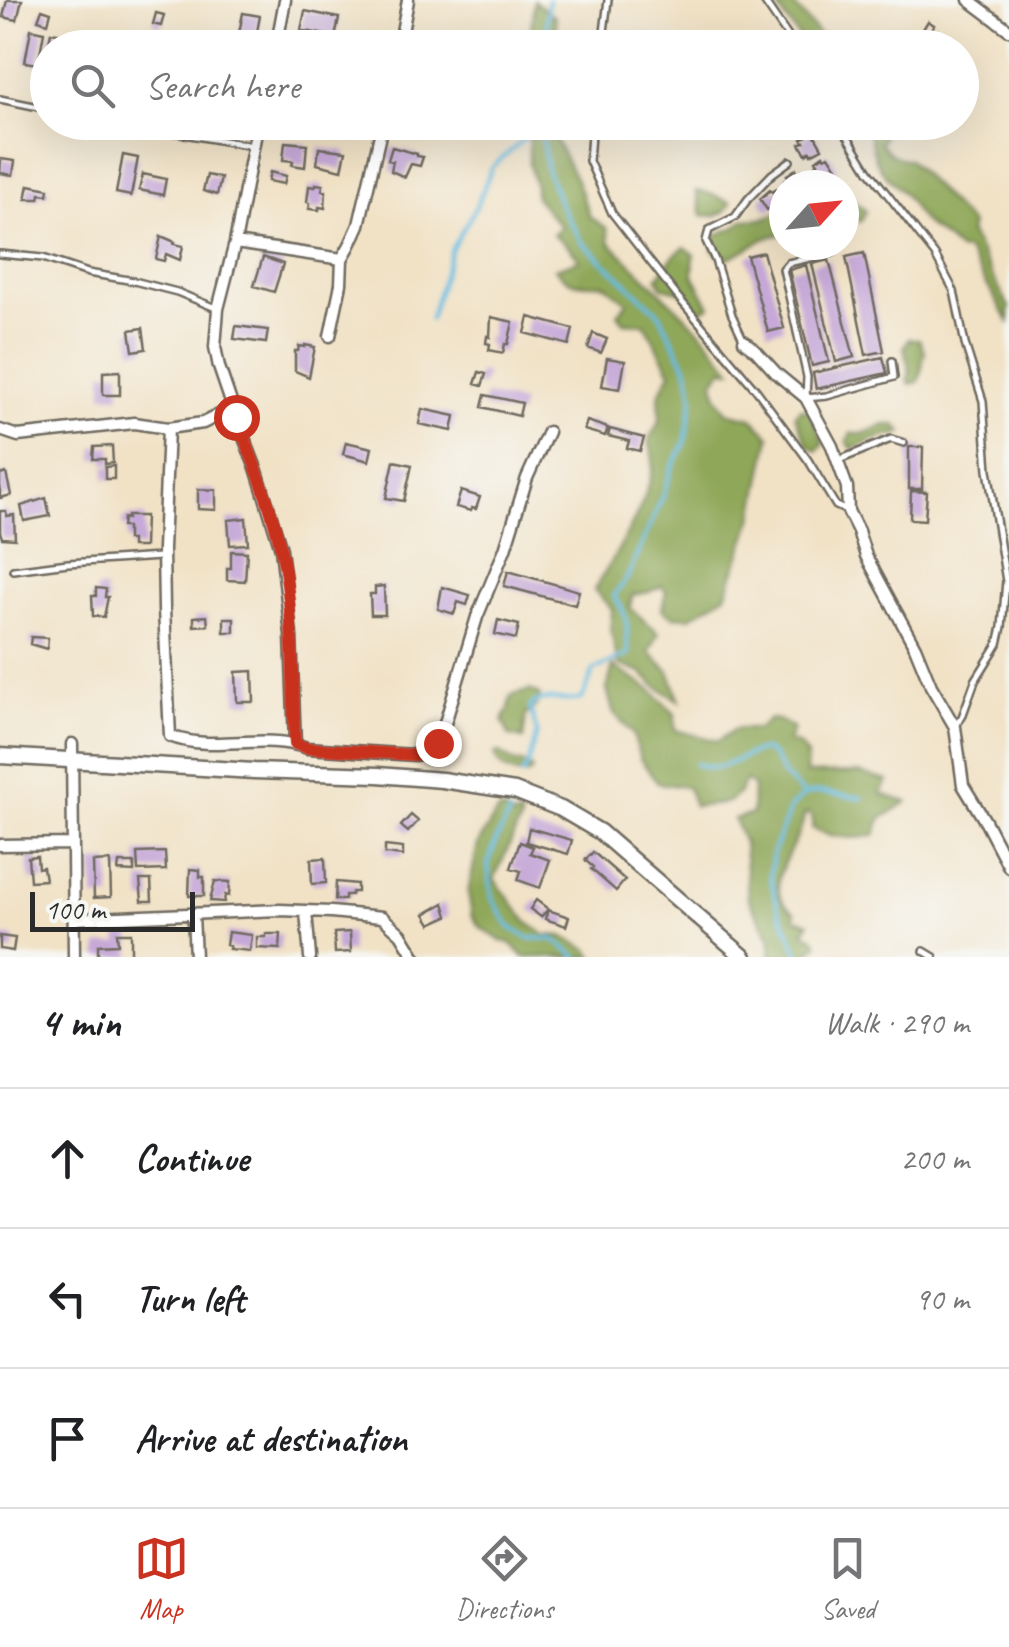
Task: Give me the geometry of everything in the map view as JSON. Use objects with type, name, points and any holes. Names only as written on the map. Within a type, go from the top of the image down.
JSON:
[{"type":"main road","points":[[0,756],[442,780],[516,791],[561,809],[600,832],[744,957]]},
{"type":"street","points":[[279,30],[285,0]]},
{"type":"street","points":[[402,30],[408,0]]},
{"type":"street","points":[[968,0],[1009,30]]},
{"type":"street","points":[[255,140],[218,309],[215,347],[281,549],[291,635],[295,744]]},
{"type":"street","points":[[330,336],[342,258],[359,225],[380,140]]},
{"type":"street","points":[[235,242],[342,258]]},
{"type":"street","points":[[744,341],[806,398],[832,446],[847,487],[848,511],[866,556],[954,727],[963,785],[1009,867]]},
{"type":"street","points":[[0,430],[18,436],[134,423],[168,428],[203,423],[233,408]]},
{"type":"street","points":[[168,428],[163,557],[170,736],[179,740],[263,740],[308,748],[414,755],[431,752],[438,743],[477,616],[505,549],[527,478],[548,432]]},
{"type":"street","points":[[72,744],[74,957]]},
{"type":"street","points":[[363,775],[366,752]]},
{"type":"street","points":[[0,845],[72,844]]},
{"type":"street","points":[[74,919],[280,910],[382,917],[401,934],[415,957]]},
{"type":"street","points":[[306,912],[310,957]]},
{"type":"street","points":[[193,915],[194,957]]},
{"type":"lane","points":[[604,30],[608,0]]},
{"type":"lane","points":[[763,0],[784,30]]},
{"type":"lane","points":[[0,99],[30,105]]},
{"type":"lane","points":[[220,140],[254,146]]},
{"type":"lane","points":[[591,140],[589,161],[612,213],[758,391],[836,506],[848,511]]},
{"type":"lane","points":[[850,140],[869,171],[935,255],[949,280],[983,401],[988,470],[1006,580],[1005,599],[998,644],[954,727]]},
{"type":"lane","points":[[744,341],[706,241],[709,230],[735,217],[772,174],[790,161]]},
{"type":"lane","points":[[0,254],[42,258],[88,273],[176,292],[218,309]]},
{"type":"lane","points":[[800,260],[788,263],[782,270],[807,377],[806,398],[827,396],[894,376],[892,361]]},
{"type":"lane","points":[[836,460],[891,439],[904,443]]},
{"type":"lane","points":[[13,570],[68,562],[163,557]]},
{"type":"lane","points":[[924,951],[934,957]]},
{"type":"green space","points":[[772,0],[789,0],[815,30],[794,30]]},
{"type":"green space","points":[[534,1],[555,17],[556,30],[531,30]]},
{"type":"green space","points":[[529,140],[556,140],[590,217],[607,228],[610,243],[703,333],[732,370],[723,369],[714,381],[717,396],[727,412],[752,418],[770,436],[754,516],[726,595],[690,617],[672,616],[662,609],[666,591],[662,586],[632,595],[630,608],[659,633],[649,652],[669,671],[680,701],[642,673],[618,664],[611,631],[612,609],[594,590],[646,493],[653,462],[649,439],[660,420],[659,395],[671,372],[645,324],[624,322],[618,314],[627,302],[604,284],[571,281],[555,268],[580,260],[553,234],[561,227],[535,197]]},
{"type":"green space","points":[[871,140],[882,140],[895,156],[908,159],[971,225],[969,232],[1009,307],[1009,322],[967,251],[958,250],[923,221],[880,168]]},
{"type":"green space","points":[[696,191],[731,202],[726,211],[715,216],[702,215]]},
{"type":"green space","points":[[859,205],[866,211],[859,221]]},
{"type":"green space","points":[[769,216],[769,238],[725,259],[713,250],[713,236],[743,220]]},
{"type":"green space","points":[[685,247],[694,254],[693,275],[710,306],[699,311],[680,291],[662,287],[657,277]]},
{"type":"green space","points":[[909,339],[919,339],[925,353],[918,382],[910,384],[904,347]]},
{"type":"green space","points":[[801,408],[809,411],[822,438],[823,445],[817,451],[808,445],[795,415]]},
{"type":"green space","points":[[884,425],[896,425],[903,432],[852,449],[847,441],[851,433],[862,434]]},
{"type":"green space","points":[[613,666],[651,690],[675,714],[675,730],[718,741],[735,729],[758,729],[769,719],[779,720],[793,729],[788,742],[798,744],[807,756],[806,774],[858,773],[888,781],[881,794],[907,802],[881,819],[875,835],[867,837],[819,831],[812,828],[810,813],[804,815],[783,865],[778,890],[783,902],[795,912],[795,918],[809,923],[804,932],[814,937],[818,945],[809,957],[770,957],[771,939],[748,898],[744,843],[734,819],[752,814],[753,786],[745,780],[731,800],[694,806],[687,787],[658,783],[640,759],[633,734],[613,712],[607,689]]},
{"type":"green space","points":[[530,690],[540,695],[537,705],[526,715],[523,739],[509,736],[503,721],[511,696]]},
{"type":"green space","points":[[499,752],[532,771],[527,775],[507,770],[496,759],[494,754]]},
{"type":"green space","points":[[503,810],[512,817],[520,815],[521,820],[494,879],[528,923],[545,935],[562,936],[589,950],[593,957],[524,957],[511,943],[479,926],[472,915],[468,893],[478,844],[497,812]]},
{"type":"building","points":[[7,0],[22,0],[17,20],[3,17]]},
{"type":"building","points":[[42,9],[51,12],[48,23],[38,20]]},
{"type":"building","points":[[305,11],[339,18],[336,30],[301,30]]},
{"type":"building","points":[[156,13],[164,15],[161,26],[153,24]]},
{"type":"building","points":[[243,13],[260,16],[257,30],[240,30]]},
{"type":"building","points":[[30,34],[30,63],[25,62]]},
{"type":"building","points":[[818,140],[822,148],[806,154],[800,144]]},
{"type":"building","points":[[285,142],[307,144],[305,167],[283,160]]},
{"type":"building","points":[[392,147],[423,157],[420,166],[411,164],[405,177],[391,171],[393,161],[388,160]]},
{"type":"building","points":[[319,148],[346,151],[342,170],[317,164]]},
{"type":"building","points":[[123,155],[138,158],[131,196],[116,193]]},
{"type":"building","points":[[829,155],[838,169],[816,170],[816,160]]},
{"type":"building","points":[[1,159],[15,161],[13,175],[0,173]]},
{"type":"building","points":[[270,172],[286,176],[284,184],[268,181]]},
{"type":"building","points":[[143,174],[166,179],[163,195],[139,190]]},
{"type":"building","points":[[207,175],[221,178],[217,195],[203,191]]},
{"type":"building","points":[[29,185],[49,189],[48,195],[26,199]]},
{"type":"building","points":[[323,185],[322,190],[326,191],[325,208],[319,210],[309,209],[307,202],[309,186]]},
{"type":"building","points":[[769,191],[769,209],[767,210],[760,199]]},
{"type":"building","points":[[161,236],[183,246],[180,260],[166,254],[164,261],[156,259]]},
{"type":"building","points":[[763,252],[784,328],[768,332],[747,256]]},
{"type":"building","points":[[864,253],[884,351],[866,355],[847,260],[859,260],[859,254]]},
{"type":"building","points":[[263,257],[283,264],[274,292],[254,286]]},
{"type":"building","points":[[829,260],[854,357],[836,362],[812,264]]},
{"type":"building","points":[[806,265],[829,362],[812,366],[789,270]]},
{"type":"building","points":[[491,317],[513,322],[503,353],[489,350],[490,344],[486,343]]},
{"type":"building","points":[[529,317],[573,329],[569,345],[525,333]]},
{"type":"building","points":[[236,326],[268,330],[266,343],[234,339]]},
{"type":"building","points":[[143,328],[146,349],[133,351],[130,330]]},
{"type":"building","points":[[593,333],[607,339],[601,353],[588,348]]},
{"type":"building","points":[[305,345],[315,347],[309,377],[295,371],[295,351]]},
{"type":"building","points":[[883,357],[887,373],[816,389],[813,373]]},
{"type":"building","points":[[607,358],[625,361],[620,389],[602,386]]},
{"type":"building","points":[[120,371],[120,395],[103,395],[103,372]]},
{"type":"building","points":[[479,372],[486,374],[482,386],[475,384]]},
{"type":"building","points":[[485,395],[522,403],[519,416],[482,407]]},
{"type":"building","points":[[422,409],[455,416],[452,431],[419,424]]},
{"type":"building","points":[[587,421],[608,428],[605,436],[584,430]]},
{"type":"building","points":[[610,429],[644,438],[640,451],[627,448],[629,441],[608,436]]},
{"type":"building","points":[[346,442],[372,448],[369,461],[343,454]]},
{"type":"building","points":[[112,446],[113,463],[93,459],[94,447]]},
{"type":"building","points":[[909,447],[923,447],[922,489],[909,489]]},
{"type":"building","points":[[394,461],[412,465],[404,501],[386,498]]},
{"type":"building","points":[[114,466],[114,479],[105,479],[105,467]]},
{"type":"building","points":[[6,473],[11,495],[0,498],[0,475]]},
{"type":"building","points":[[198,489],[216,490],[216,510],[198,509]]},
{"type":"building","points":[[461,491],[480,497],[476,509],[456,507]]},
{"type":"building","points":[[911,491],[927,492],[925,520],[910,519]]},
{"type":"building","points":[[46,498],[50,516],[24,521],[21,506]]},
{"type":"building","points":[[0,511],[14,515],[15,539],[2,538]]},
{"type":"building","points":[[127,516],[145,516],[144,547],[131,547],[131,540],[127,540],[127,527],[122,527]]},
{"type":"building","points":[[246,518],[248,544],[230,545],[228,520]]},
{"type":"building","points":[[231,551],[247,552],[245,581],[227,580]]},
{"type":"building","points":[[508,571],[579,591],[575,605],[504,586]]},
{"type":"building","points":[[384,586],[385,615],[371,615],[370,594],[375,594],[375,587]]},
{"type":"building","points":[[442,587],[470,595],[467,605],[458,602],[454,614],[438,609]]},
{"type":"building","points":[[96,588],[106,589],[104,617],[93,616],[92,596],[96,596]]},
{"type":"building","points":[[207,616],[208,625],[194,626],[194,617]]},
{"type":"building","points":[[224,618],[234,618],[234,632],[224,632]]},
{"type":"building","points":[[498,620],[519,625],[516,639],[495,634]]},
{"type":"building","points":[[31,637],[48,638],[47,649],[30,644]]},
{"type":"building","points":[[253,671],[254,702],[237,702],[236,672]]},
{"type":"building","points":[[411,815],[418,821],[408,832],[401,826]]},
{"type":"building","points":[[529,828],[572,840],[568,854],[526,842]]},
{"type":"building","points":[[520,842],[533,847],[530,853],[550,860],[540,888],[518,880],[521,871],[511,868]]},
{"type":"building","points":[[385,846],[403,848],[403,856],[385,854]]},
{"type":"building","points":[[165,852],[166,870],[138,871],[137,853]]},
{"type":"building","points":[[593,852],[625,880],[616,891],[585,860]]},
{"type":"building","points":[[37,856],[45,880],[30,881],[28,857]]},
{"type":"building","points":[[325,858],[326,883],[312,884],[311,859]]},
{"type":"building","points":[[110,861],[111,897],[94,898],[93,862]]},
{"type":"building","points":[[119,863],[134,863],[134,872],[118,871]]},
{"type":"building","points":[[190,869],[200,870],[200,877],[204,877],[204,896],[189,896]]},
{"type":"building","points":[[140,880],[151,880],[152,901],[142,901]]},
{"type":"building","points":[[215,881],[230,882],[229,896],[225,895],[224,902],[210,901]]},
{"type":"building","points":[[336,882],[357,884],[357,892],[345,895],[345,900],[335,900]]},
{"type":"building","points":[[536,900],[548,909],[541,917],[530,909]]},
{"type":"building","points":[[444,903],[448,916],[431,924],[425,914]]},
{"type":"building","points":[[548,910],[569,917],[566,926],[545,919]]},
{"type":"building","points":[[228,932],[252,935],[250,951],[229,949]]},
{"type":"building","points":[[350,932],[351,952],[335,953],[334,933]]},
{"type":"building","points":[[117,933],[131,933],[131,957],[98,957],[98,945],[118,944]]},
{"type":"building","points":[[281,934],[280,949],[257,948],[257,937]]},
{"type":"building","points":[[0,936],[15,938],[13,951],[0,949]]},
{"type":"waterway","points":[[546,30],[548,0]]},
{"type":"waterway","points":[[430,319],[452,248],[477,205],[492,167],[523,140]]},
{"type":"waterway","points":[[522,775],[537,733],[530,707],[548,700],[582,699],[594,670],[629,654],[626,619],[614,596],[627,578],[685,443],[693,398],[688,370],[659,313],[582,242],[560,205],[547,171],[543,140]]},
{"type":"waterway","points":[[696,764],[723,766],[764,750],[804,795]]},
{"type":"waterway","points":[[800,957],[778,907],[770,876],[773,852],[791,807],[804,795],[819,792],[862,798]]},
{"type":"waterway","points":[[510,813],[488,865],[492,898],[510,927],[528,938],[553,939],[577,957]]},
{"type":"route","points":[[236,417],[258,471],[281,549],[291,635],[295,744],[414,755],[431,752],[438,743]]}]
